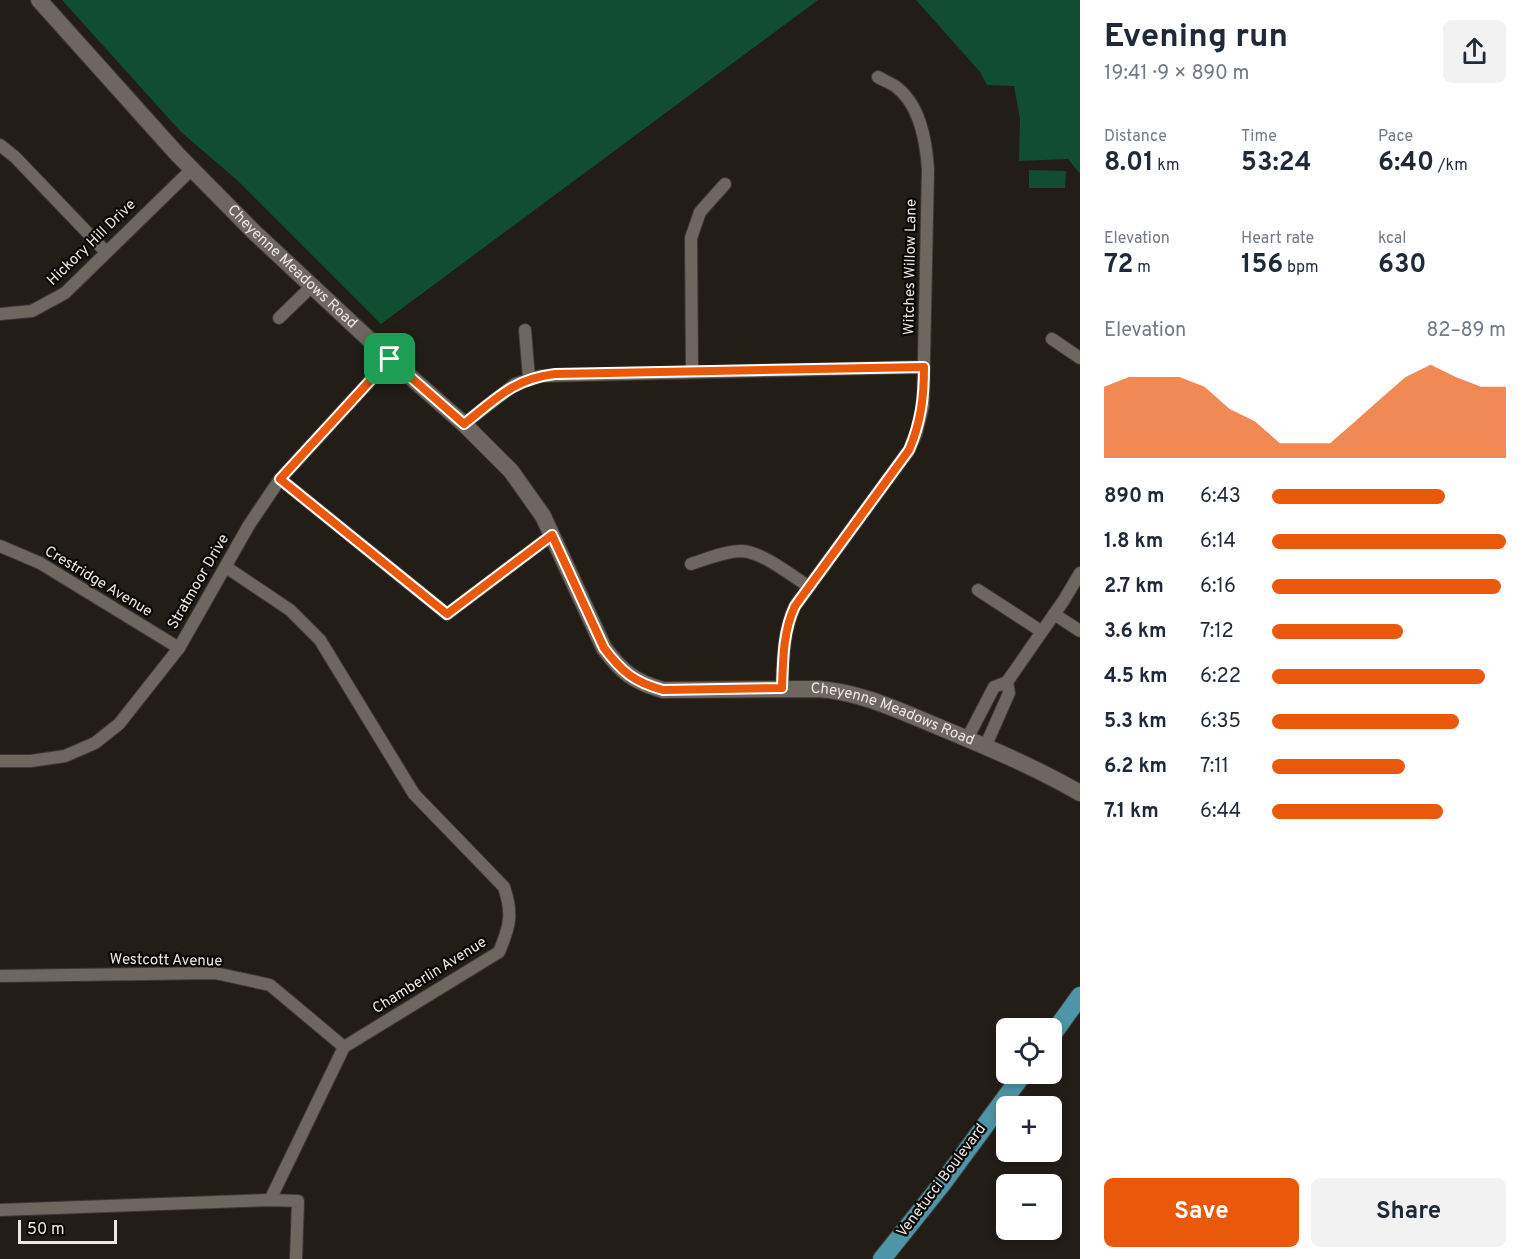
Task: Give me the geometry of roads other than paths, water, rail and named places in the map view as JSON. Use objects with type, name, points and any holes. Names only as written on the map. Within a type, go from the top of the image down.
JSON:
[{"type":"main road","name":"Cheyenne Meadows Road","points":[[39,0],[192,169],[253,231],[390,359],[464,424],[511,471],[530,495],[552,535],[604,648],[630,677],[644,685],[663,690],[782,688],[837,690],[854,694],[967,739],[1056,779],[1080,794]]},
{"type":"main road","points":[[1062,1021],[1080,996]]},
{"type":"main road","name":"Venetucci Boulevard","points":[[882,1259],[942,1184],[1016,1084]]},
{"type":"street","name":"Witches Willow Lane","points":[[782,688],[788,619],[808,586],[840,546],[909,450],[916,434],[923,406],[927,149],[915,111],[907,98],[895,86],[878,77]]},
{"type":"street","points":[[0,145],[15,157],[106,252]]},
{"type":"street","name":"Hickory Hill Drive","points":[[0,314],[32,311],[65,293],[192,169]]},
{"type":"street","points":[[692,372],[691,238],[700,212],[725,184]]},
{"type":"street","points":[[279,318],[312,286]]},
{"type":"street","points":[[525,330],[529,378]]},
{"type":"street","points":[[1052,339],[1080,358]]},
{"type":"street","name":"Stratmoor Drive","points":[[0,761],[31,761],[65,756],[95,743],[119,724],[179,648],[249,525],[280,479],[390,359]]},
{"type":"street","points":[[464,424],[515,384],[529,378],[555,374],[924,367]]},
{"type":"street","points":[[280,479],[447,614],[552,535]]},
{"type":"street","name":"Crestridge Avenue","points":[[0,546],[40,563],[179,648]]},
{"type":"street","points":[[691,564],[727,553],[748,552],[771,562],[808,586]]},
{"type":"street","name":"Chamberlin Avenue","points":[[226,567],[290,610],[320,640],[414,794],[504,887],[510,907],[509,929],[499,952],[344,1047]]},
{"type":"street","points":[[967,739],[994,687],[1007,682],[1080,573]]},
{"type":"street","points":[[978,590],[1041,631]]},
{"type":"street","points":[[1054,614],[1080,631]]},
{"type":"street","points":[[985,747],[1010,693],[1007,682]]},
{"type":"street","name":"Westcott Avenue","points":[[0,976],[214,974],[270,985],[344,1047]]},
{"type":"street","points":[[270,1200],[344,1047]]},
{"type":"street","points":[[0,1210],[270,1200],[298,1201],[296,1259]]}]
